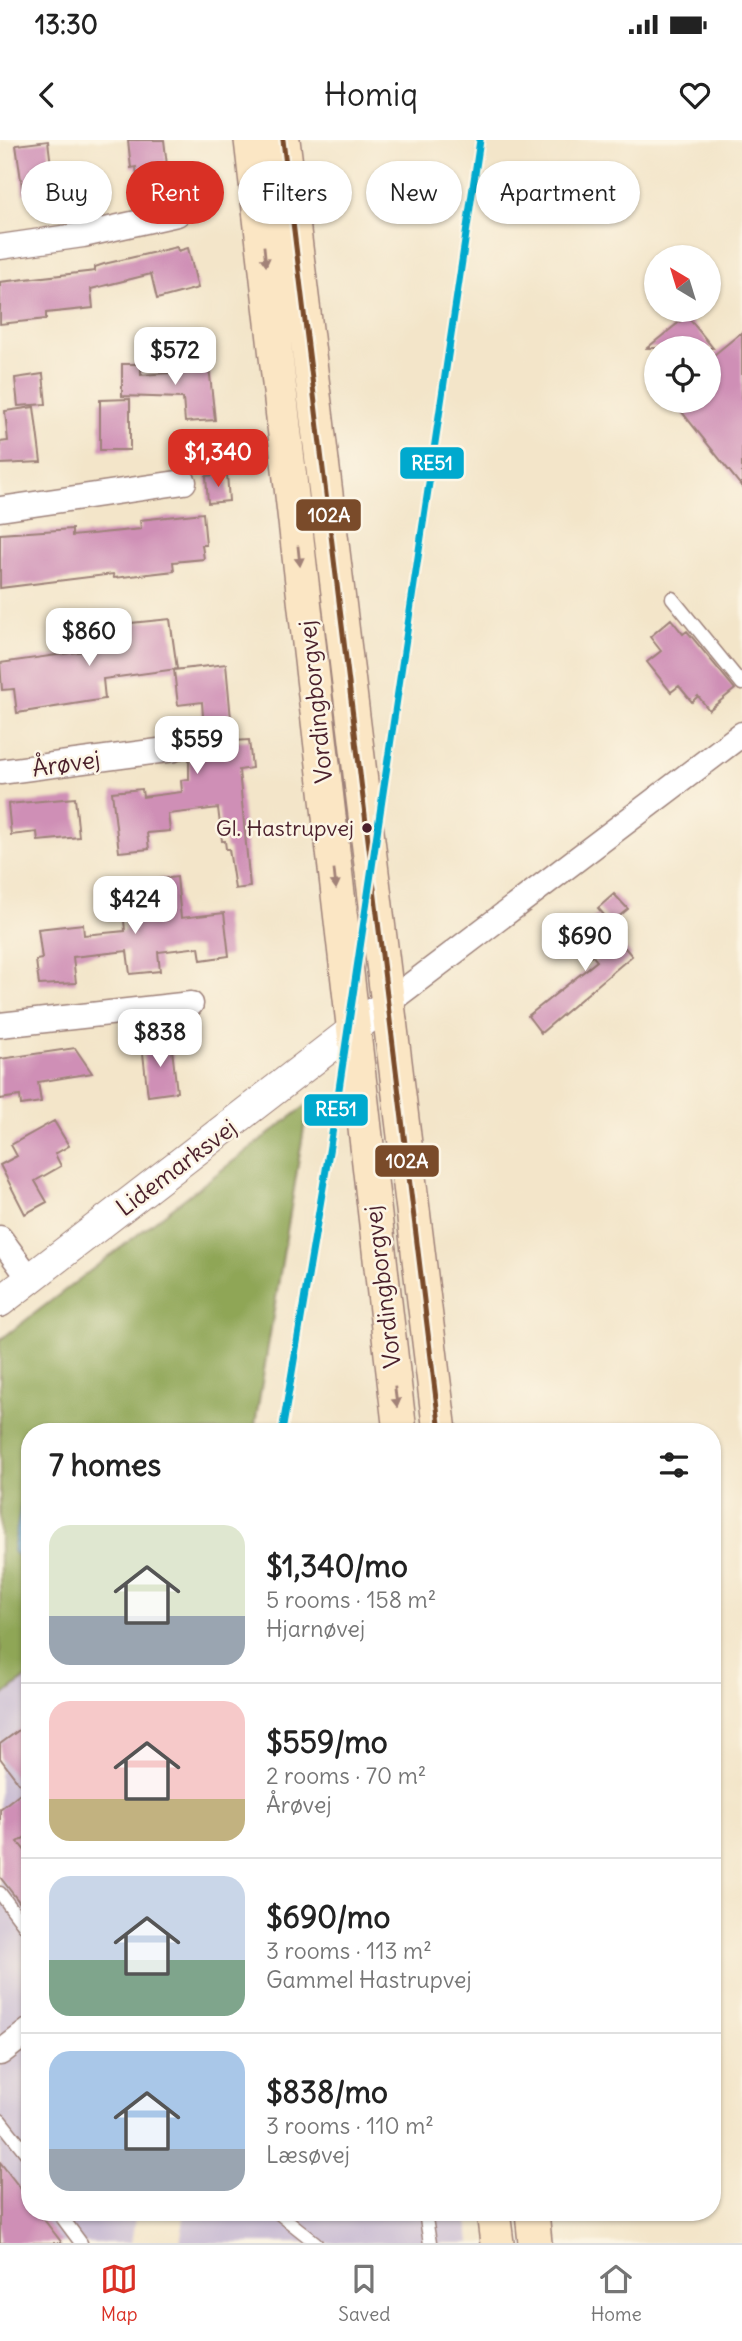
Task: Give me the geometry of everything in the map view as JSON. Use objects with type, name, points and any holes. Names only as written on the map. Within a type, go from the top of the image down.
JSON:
[{"type":"main road","name":"Vordingborgvej","points":[[251,140],[399,1423]]},
{"type":"main road","name":"Vordingborgvej","points":[[284,140],[439,1423]]},
{"type":"main road","points":[[494,2221],[497,2243]]},
{"type":"main road","points":[[533,2221],[536,2243]]},
{"type":"street","points":[[0,247],[130,224]]},
{"type":"street","points":[[0,509],[184,482]]},
{"type":"street","points":[[390,1001],[742,734]]},
{"type":"street","name":"Årøvej","points":[[0,772],[174,749]]},
{"type":"street","name":"Lidemarksvej","points":[[0,1302],[390,1001]]},
{"type":"street","points":[[0,1025],[191,1003]]},
{"type":"street","points":[[0,1238],[30,1279]]},
{"type":"street","points":[[0,2053],[21,2037]]},
{"type":"lane","points":[[672,597],[742,684]]},
{"type":"lane","points":[[0,1893],[21,1921]]},
{"type":"lane","points":[[0,2120],[21,2147]]},
{"type":"lane","points":[[65,2221],[81,2243]]},
{"type":"lane","points":[[288,2221],[316,2243]]},
{"type":"lane","points":[[426,2221],[430,2243]]},
{"type":"shaded area","points":[[21,1682],[21,2221],[135,2221],[131,2243],[0,2243],[0,1698]]},
{"type":"shaded area","points":[[184,2221],[468,2221],[470,2243],[180,2243]]},
{"type":"green space","points":[[308,1104],[255,1423],[21,1423],[21,1682],[0,1698],[0,1340]]},
{"type":"water","points":[[21,1507],[21,1560],[13,1551]]},
{"type":"building","points":[[128,140],[164,140],[166,161],[130,161]]},
{"type":"building","points":[[48,141],[50,161],[21,161],[21,180],[16,145]]},
{"type":"building","points":[[177,247],[178,251],[188,248],[198,288],[157,299],[151,274],[91,289],[93,308],[46,313],[46,319],[0,324],[0,282],[95,271],[95,267],[104,264]]},
{"type":"building","points":[[680,322],[692,322],[703,336],[662,336]]},
{"type":"building","points":[[742,332],[742,487],[683,413],[721,413],[721,349]]},
{"type":"building","points":[[208,358],[215,420],[185,422],[183,398],[122,396],[122,364],[141,364],[141,375],[183,372],[182,360]]},
{"type":"building","points":[[43,374],[46,404],[18,406],[15,378]]},
{"type":"building","points":[[130,399],[130,450],[100,450],[100,400]]},
{"type":"building","points":[[34,407],[41,462],[0,464],[0,442],[8,441],[5,411]]},
{"type":"building","points":[[227,474],[229,501],[208,503],[206,476]]},
{"type":"building","points":[[203,513],[206,545],[202,545],[204,559],[173,562],[174,571],[114,578],[113,574],[0,588],[0,534],[72,529],[72,536],[141,529],[140,520]]},
{"type":"building","points":[[170,619],[177,669],[103,679],[105,699],[17,713],[14,689],[2,690],[0,663],[121,646],[121,624]]},
{"type":"building","points":[[671,619],[683,634],[687,631],[735,689],[709,710],[698,696],[692,702],[679,686],[671,692],[647,662],[661,651],[650,637]]},
{"type":"building","points":[[226,664],[233,741],[249,740],[252,768],[239,770],[250,887],[235,889],[229,849],[226,849],[225,841],[222,841],[218,808],[168,814],[170,831],[147,833],[149,849],[119,852],[112,792],[142,789],[143,797],[182,792],[181,780],[189,779],[189,747],[205,745],[202,702],[178,705],[174,670]]},
{"type":"building","points":[[75,798],[79,837],[38,841],[37,832],[11,835],[8,804]]},
{"type":"building","points":[[177,877],[181,918],[224,913],[229,956],[201,960],[199,947],[158,952],[160,971],[130,974],[127,951],[73,957],[76,983],[39,985],[36,960],[42,959],[38,929],[83,924],[84,935],[125,931],[122,899],[128,893],[152,891],[150,880]]},
{"type":"building","points":[[614,894],[628,909],[611,923],[598,908]]},
{"type":"building","points":[[597,915],[632,956],[541,1033],[528,1016],[597,961],[575,934]]},
{"type":"building","points":[[171,1041],[177,1092],[148,1096],[142,1045]]},
{"type":"building","points":[[75,1048],[92,1073],[38,1082],[41,1102],[21,1105],[20,1096],[0,1099],[0,1059]]},
{"type":"building","points":[[54,1121],[69,1146],[55,1154],[61,1166],[35,1181],[47,1202],[25,1214],[0,1165],[17,1156],[11,1145]]},
{"type":"building","points":[[21,1729],[21,1786],[0,1758],[0,1744]]},
{"type":"building","points":[[21,1792],[21,1840],[18,1842],[21,1846],[21,1904],[0,1877],[0,1809]]},
{"type":"building","points":[[0,2162],[21,2189],[21,2221],[45,2221],[62,2243],[0,2243]]},
{"type":"transit line","name":"102A","points":[[283,140],[439,1423]]},
{"type":"transit line","name":"RE51","points":[[284,1423],[335,1116],[480,140]]},
{"type":"place","name":"Gl. Hastrupvej","points":[[367,828]]}]
